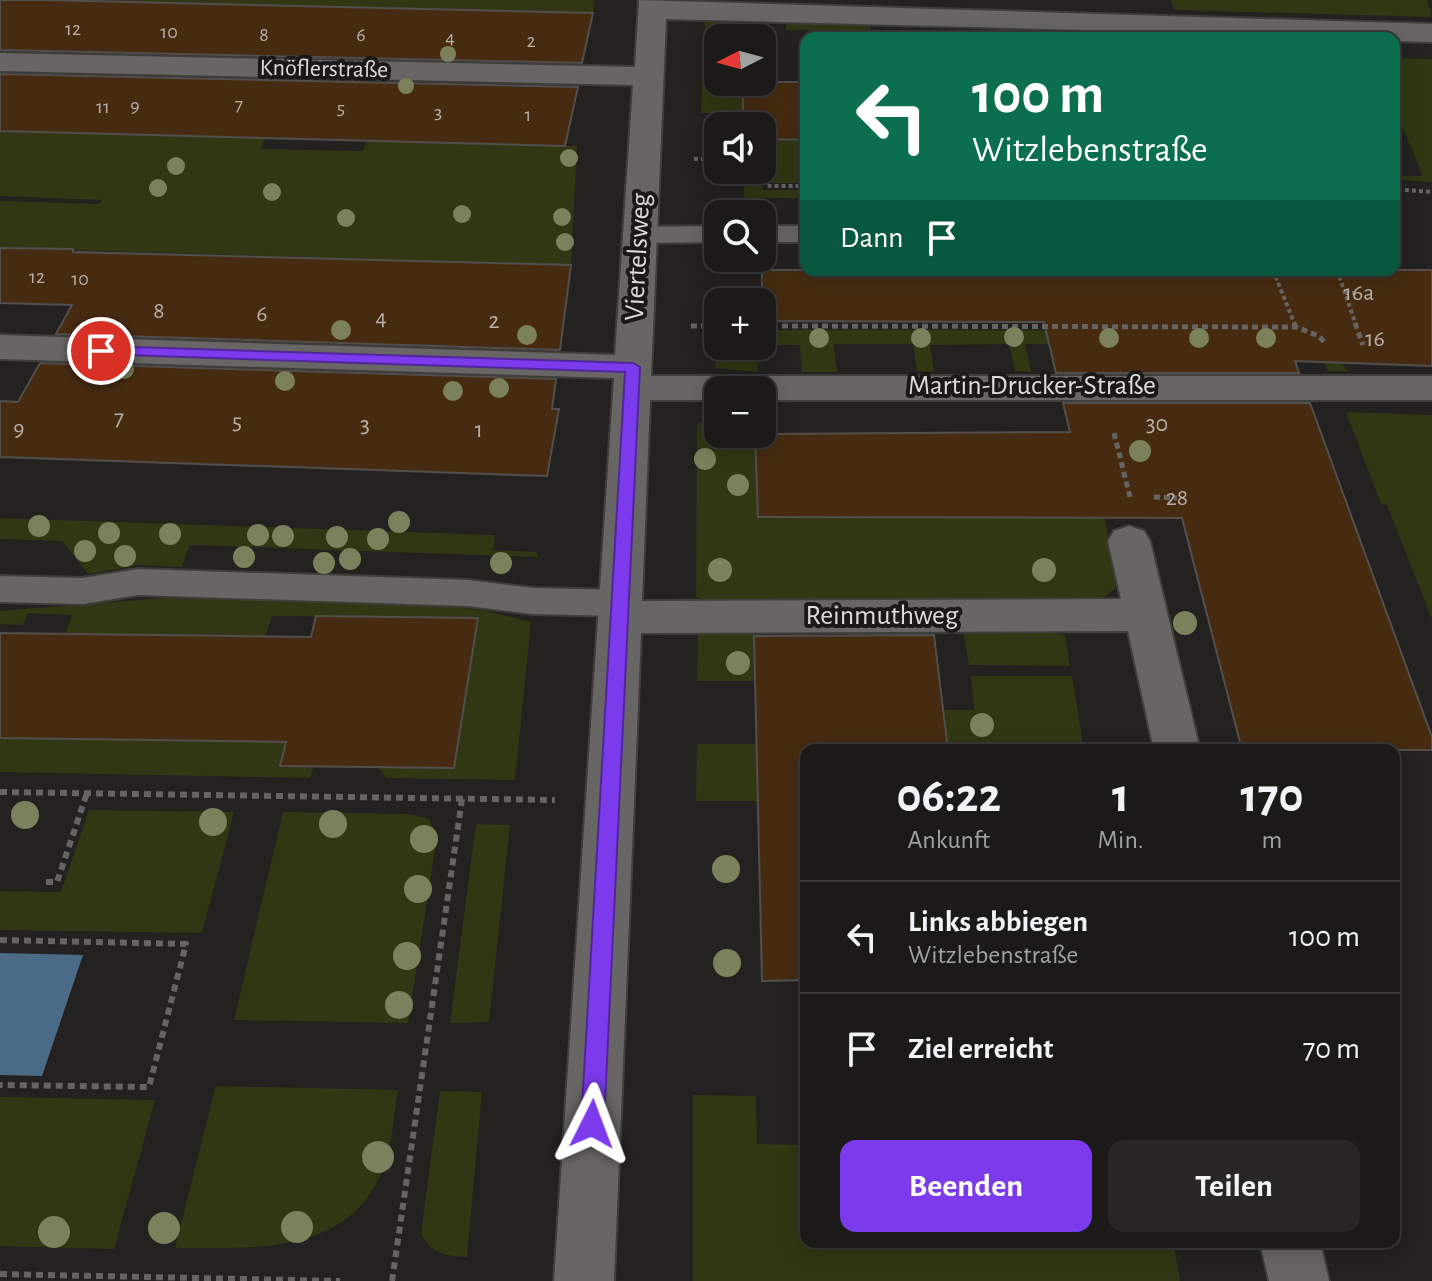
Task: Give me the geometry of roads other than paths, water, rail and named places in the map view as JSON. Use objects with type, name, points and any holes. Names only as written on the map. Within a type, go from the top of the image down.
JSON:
[{"type":"street","points":[[652,5],[1432,33]]},
{"type":"street","name":"Viertelsweg","points":[[584,1281],[652,5]]},
{"type":"street","name":"Knöflerstraße","points":[[0,62],[648,76]]},
{"type":"street","name":"Martin-Drucker-Straße","points":[[0,347],[632,378],[1432,388]]},
{"type":"street","points":[[1129,541],[1176,744]]},
{"type":"street","name":"Reinmuthweg","points":[[618,610],[1146,615]]},
{"type":"street","points":[[1291,1248],[1299,1281]]},
{"type":"lane","points":[[639,235],[704,234]]},
{"type":"lane","points":[[776,234],[800,234]]},
{"type":"lane","points":[[0,589],[83,591],[138,582],[468,593],[618,610]]},
{"type":"water","points":[[0,953],[83,955],[42,1076],[0,1075]]}]
